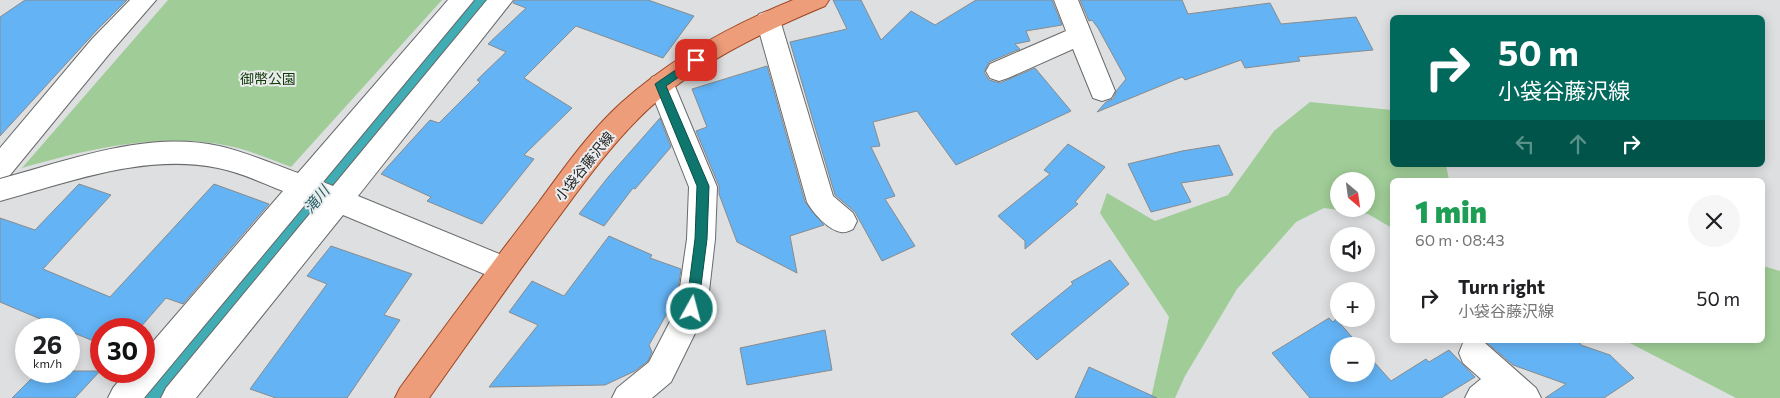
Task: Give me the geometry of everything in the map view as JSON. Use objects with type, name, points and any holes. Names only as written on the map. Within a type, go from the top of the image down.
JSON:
[{"type":"main road","name":"小袋谷藤沢線","points":[[411,398],[504,268],[586,160],[629,111],[661,84],[696,60],[768,20],[816,0]]},
{"type":"street","points":[[0,167],[101,46],[144,0]]},
{"type":"street","points":[[177,398],[321,193],[462,0]]},
{"type":"street","points":[[124,398],[321,193],[501,0]]},
{"type":"street","points":[[1066,0],[1102,91]]},
{"type":"street","points":[[768,20],[821,202],[843,221]]},
{"type":"street","points":[[999,71],[1080,35]]},
{"type":"street","points":[[628,398],[660,372],[692,309],[701,239],[703,186],[661,84]]},
{"type":"street","points":[[0,190],[114,159],[170,152],[219,157],[321,193],[504,268]]},
{"type":"street","points":[[1474,353],[1503,392]]},
{"type":"green space","name":"御幣公園","points":[[168,0],[442,0],[291,167],[229,146],[177,141],[150,142],[98,149],[22,168]]},
{"type":"green space","points":[[1310,102],[1390,110],[1390,167],[1446,167],[1449,178],[1390,178],[1390,227],[1375,218],[1375,172],[1330,172],[1330,209],[1324,208],[1296,222],[1237,289],[1185,376],[1175,398],[1151,398],[1169,317],[1100,213],[1107,193],[1155,221],[1228,195],[1274,131]]},
{"type":"green space","points":[[1765,267],[1780,271],[1780,398],[1736,398],[1630,343],[1765,343]]},
{"type":"building","points":[[25,0],[127,0],[0,136],[0,17]]},
{"type":"building","points":[[515,0],[648,0],[694,16],[663,58],[576,26],[524,78],[572,108],[524,155],[534,159],[482,224],[427,201],[431,197],[381,174],[430,120],[439,123],[480,82],[477,80],[506,52],[488,44],[526,8],[513,3]]},
{"type":"building","points":[[833,0],[861,0],[881,40],[911,11],[935,25],[976,0],[1052,0],[1062,25],[1026,31],[1030,41],[1015,44],[1020,49],[989,62],[984,72],[989,80],[1000,83],[1035,68],[1071,111],[956,165],[917,111],[873,122],[880,146],[871,147],[895,196],[885,199],[915,246],[882,261],[855,212],[835,195],[790,42],[847,29]]},
{"type":"building","points":[[1080,0],[1182,0],[1188,14],[1270,3],[1281,24],[1356,17],[1373,50],[1298,57],[1300,61],[1245,68],[1241,60],[1185,80],[1182,77],[1097,112],[1106,102],[1113,99],[1117,90],[1126,79],[1098,28],[1092,20],[1089,21]]},
{"type":"building","points":[[767,66],[805,202],[824,225],[790,236],[797,273],[737,242],[719,194],[719,186],[696,131],[707,127],[692,89]]},
{"type":"building","points":[[660,118],[671,147],[635,189],[633,188],[604,226],[579,214],[609,176]]},
{"type":"building","points":[[1068,144],[1105,167],[1075,202],[1078,204],[1025,249],[1025,241],[998,216],[1050,174],[1044,170]]},
{"type":"building","points":[[1219,145],[1233,175],[1181,183],[1191,202],[1151,212],[1128,164],[1182,151]]},
{"type":"building","points":[[79,184],[111,195],[43,269],[110,297],[214,184],[269,204],[183,304],[166,298],[149,318],[90,318],[90,340],[80,335],[80,318],[38,318],[0,302],[0,218],[35,230]]},
{"type":"building","points":[[609,236],[652,255],[650,258],[681,269],[677,296],[649,345],[652,352],[648,361],[635,371],[605,385],[489,387],[538,325],[509,312],[532,281],[564,296]]},
{"type":"building","points":[[331,246],[412,274],[384,315],[400,320],[347,398],[276,398],[250,389],[327,284],[307,276]]},
{"type":"building","points":[[1110,260],[1129,284],[1037,360],[1011,334],[1073,284],[1071,282]]},
{"type":"building","points":[[1329,318],[1330,327],[1343,327],[1352,337],[1330,337],[1330,382],[1375,382],[1375,363],[1391,381],[1426,359],[1429,362],[1449,350],[1475,377],[1441,398],[1310,398],[1272,353]]},
{"type":"building","points":[[825,330],[832,370],[747,385],[740,348]]},
{"type":"building","points":[[1487,343],[1580,343],[1610,355],[1634,378],[1604,398],[1545,398],[1566,384],[1513,365]]},
{"type":"building","points":[[1089,367],[1157,398],[1075,398]]},
{"type":"building","points":[[80,371],[90,371],[90,382],[75,398],[12,398],[27,383],[80,383]]},
{"type":"waterway","name":"滝川","points":[[150,398],[482,0]]},
{"type":"route","points":[[692,309],[701,239],[703,186],[661,84],[696,60]]}]
